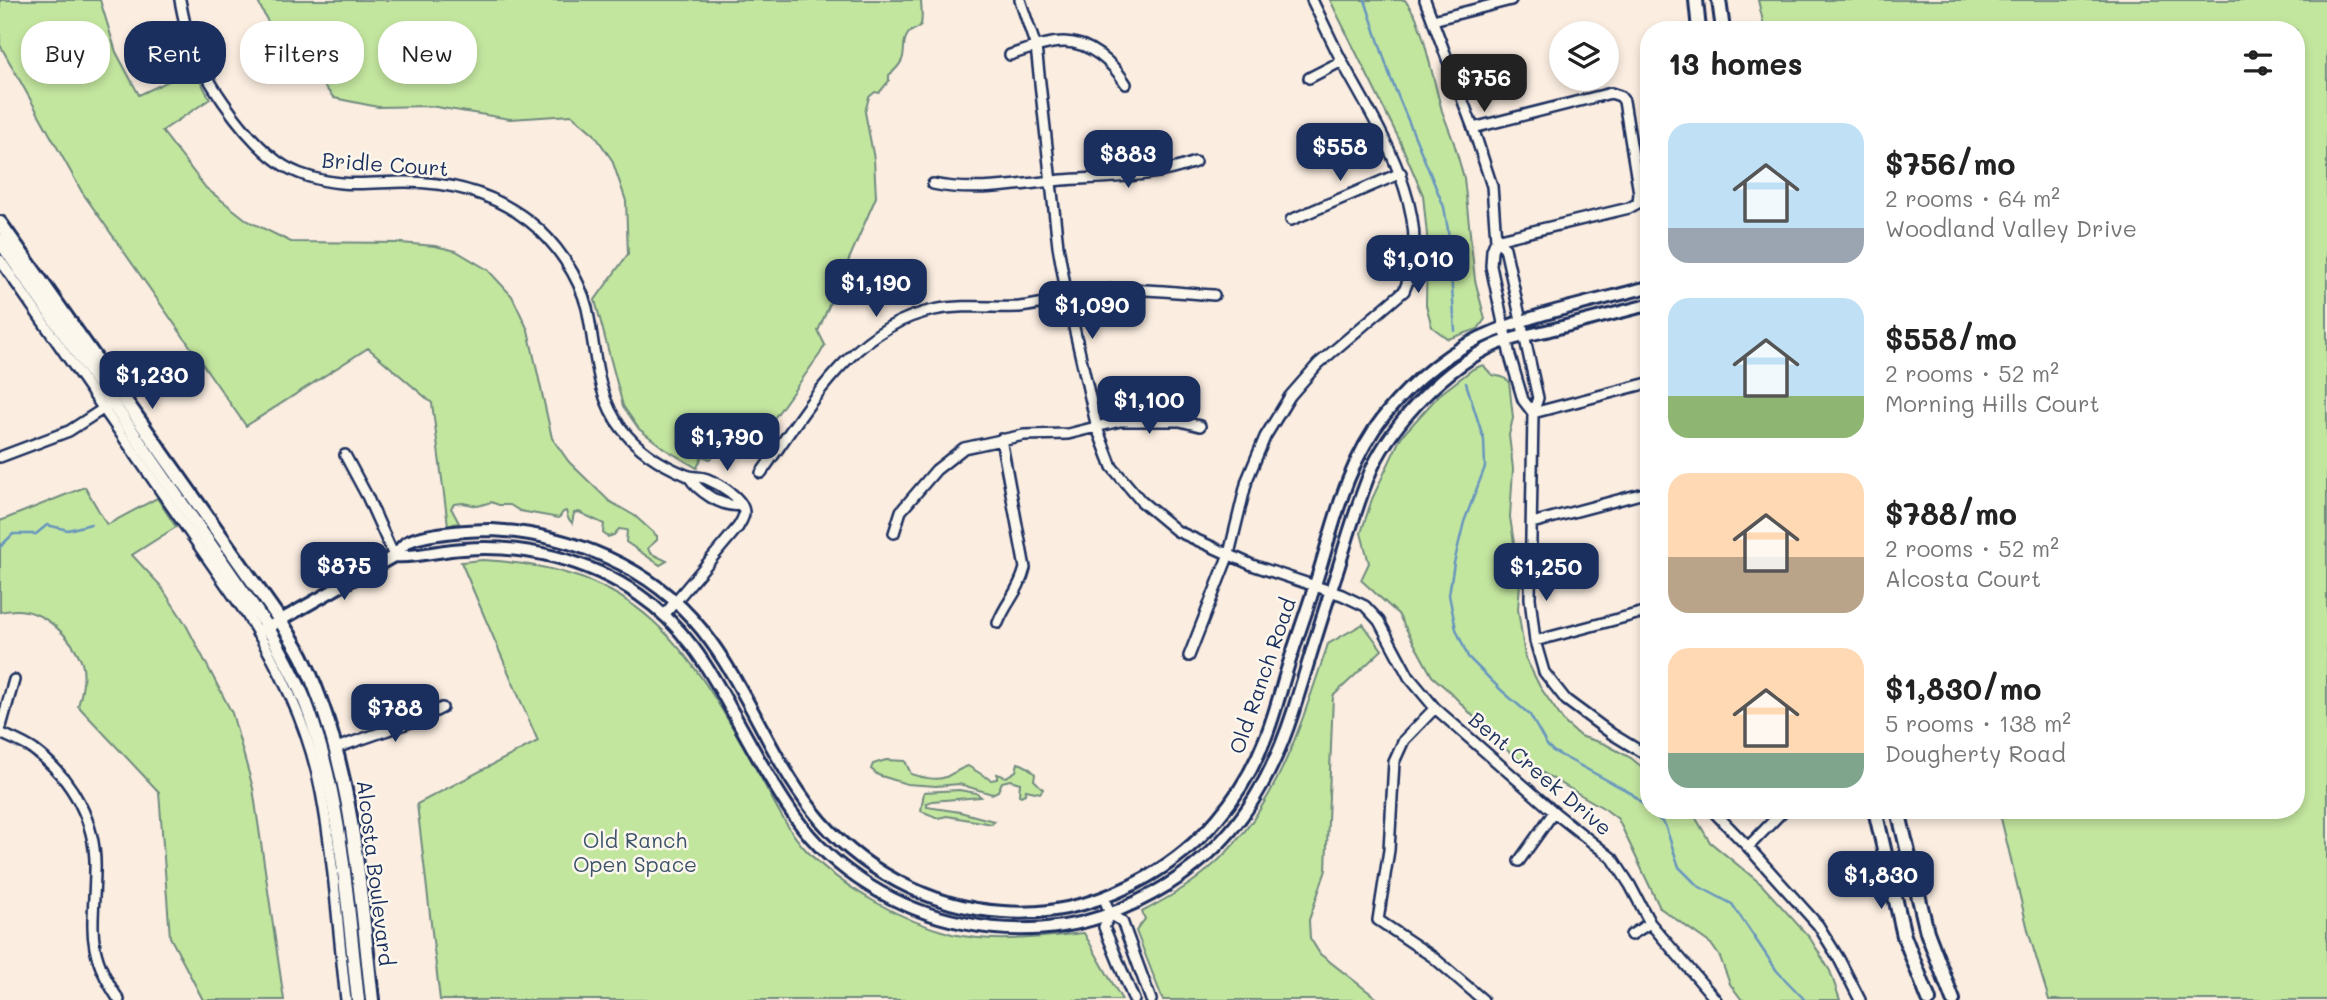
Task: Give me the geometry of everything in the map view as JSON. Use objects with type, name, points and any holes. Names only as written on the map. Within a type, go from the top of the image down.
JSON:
[{"type":"main road","points":[[1696,0],[1698,21]]},
{"type":"main road","points":[[1719,0],[1722,21]]},
{"type":"main road","name":"Alcosta Boulevard","points":[[0,223],[112,402],[280,620],[304,660],[336,748],[350,812],[372,1000]]},
{"type":"main road","name":"Alcosta Boulevard","points":[[0,241],[112,402],[263,630],[307,707],[331,788],[358,1000]]},
{"type":"main road","points":[[1877,819],[1904,936],[1929,1000]]},
{"type":"main road","points":[[1900,819],[1927,932],[1953,1000]]},
{"type":"street","name":"Bridle Court","points":[[180,0],[187,33],[213,85],[243,127],[277,161],[324,181],[446,185],[487,196],[530,222],[559,252],[580,288],[586,305],[601,386],[611,414],[639,448],[689,477],[706,479],[737,496],[743,508],[744,515],[738,527],[664,615]]},
{"type":"street","name":"Bent Creek Drive","points":[[1020,0],[1035,47],[1058,246],[1067,297],[1097,428],[1112,467],[1141,501],[1177,531],[1252,565],[1366,606],[1379,621],[1409,677],[1434,708],[1554,812],[1613,859],[1650,923],[1716,1000]]},
{"type":"street","points":[[1189,656],[1228,554],[1247,480],[1265,437],[1290,396],[1318,365],[1404,291],[1411,275],[1411,214],[1401,173],[1312,0]]},
{"type":"street","points":[[1425,0],[1492,187],[1496,240],[1491,266],[1523,400],[1533,413]]},
{"type":"street","points":[[1433,20],[1511,0]]},
{"type":"street","points":[[1010,55],[1064,42],[1085,46],[1115,66],[1126,84]]},
{"type":"street","points":[[1309,78],[1342,61]]},
{"type":"street","points":[[1473,128],[1611,93],[1620,96],[1624,101],[1639,193],[1638,203],[1629,208],[1496,240]]},
{"type":"street","points":[[933,184],[956,189],[1172,171],[1195,162]]},
{"type":"street","points":[[1291,220],[1401,173]]},
{"type":"street","points":[[1496,240],[1505,248],[1538,398],[1533,413],[1530,598],[1535,641],[1544,672],[1566,700],[1640,751]]},
{"type":"street","name":"Alcosta Boulevard","points":[[0,260],[112,402]]},
{"type":"street","points":[[761,473],[836,370],[864,345],[897,322],[933,310],[974,305],[1020,307],[1117,289],[1214,295]]},
{"type":"street","name":"Old Ranch Road","points":[[263,630],[394,556],[407,541],[476,530],[521,532],[558,538],[592,550],[644,577],[700,627],[727,665],[786,770],[813,811],[841,841],[880,871],[911,888],[954,904],[1004,913],[1040,912],[1085,905],[1123,891],[1171,863],[1204,834],[1230,805],[1250,772],[1265,739],[1338,506],[1357,459],[1383,417],[1419,379],[1449,355],[1492,332],[1640,289]]},
{"type":"street","name":"Old Ranch Road","points":[[394,556],[412,558],[447,550],[478,548],[519,550],[586,566],[617,581],[653,605],[685,635],[712,672],[769,776],[796,819],[826,852],[868,885],[915,909],[949,920],[993,928],[1042,929],[1089,921],[1110,914],[1179,879],[1216,849],[1267,780],[1284,742],[1356,510],[1374,464],[1398,427],[1455,368],[1496,345],[1640,307]]},
{"type":"street","points":[[1533,413],[1640,385]]},
{"type":"street","points":[[0,457],[69,431],[112,402]]},
{"type":"street","points":[[894,533],[901,511],[936,470],[964,448],[1024,435],[1068,434],[1121,421],[1180,421],[1200,426]]},
{"type":"street","points":[[998,624],[1004,608],[1021,585],[1025,568],[1001,439]]},
{"type":"street","points":[[345,455],[394,556]]},
{"type":"street","points":[[1532,523],[1640,494]]},
{"type":"street","points":[[1535,641],[1640,613]]},
{"type":"street","name":"Alcosta Boulevard","points":[[263,630],[310,747],[321,791],[346,1000]]},
{"type":"street","points":[[14,680],[0,732],[32,749],[62,775],[79,800],[89,827],[96,868],[91,919],[94,950],[103,977],[119,1000]]},
{"type":"street","points":[[336,748],[420,719],[442,708]]},
{"type":"street","points":[[1434,708],[1404,740],[1394,762],[1389,850],[1378,920],[1433,957],[1483,1000]]},
{"type":"street","points":[[1519,860],[1554,812]]},
{"type":"street","points":[[1721,819],[1818,925],[1860,1000]]},
{"type":"street","points":[[1748,847],[1775,819]]},
{"type":"street","points":[[1104,898],[1110,914],[1122,921],[1151,1000]]},
{"type":"street","points":[[1110,914],[1104,927],[1134,1000]]},
{"type":"street","points":[[1631,935],[1650,923]]},
{"type":"green space","points":[[0,0],[100,0],[106,21],[21,21],[21,83],[0,45]]},
{"type":"green space","points":[[257,0],[921,0],[922,15],[919,27],[909,32],[905,39],[901,63],[889,75],[889,81],[879,93],[875,92],[869,97],[865,112],[874,159],[876,197],[818,331],[825,345],[763,434],[736,421],[730,422],[734,427],[735,440],[710,459],[702,456],[697,468],[639,429],[623,406],[595,300],[628,254],[626,201],[612,160],[594,134],[572,115],[510,119],[430,106],[378,107],[334,98],[322,84],[364,84],[364,21],[268,21]]},
{"type":"green space","points":[[1330,0],[1405,0],[1416,17],[1464,178],[1475,280],[1485,319],[1478,329],[1448,339],[1432,327],[1426,305],[1427,235],[1423,195],[1399,139]]},
{"type":"green space","points":[[1758,0],[2327,0],[2327,1000],[2049,1000],[2029,934],[2001,819],[2305,819],[2305,21],[1763,21]]},
{"type":"green space","points":[[110,32],[124,67],[124,84],[133,84],[139,95],[162,84],[202,84],[210,99],[162,131],[206,188],[248,221],[291,242],[435,246],[456,251],[488,270],[512,296],[528,330],[552,438],[569,462],[609,501],[635,516],[657,536],[657,540],[648,548],[650,553],[667,561],[660,565],[626,542],[627,530],[619,529],[608,537],[603,533],[604,524],[579,512],[574,513],[572,523],[566,511],[559,518],[520,511],[510,505],[491,502],[478,506],[463,503],[454,504],[451,508],[459,523],[448,525],[432,403],[368,348],[246,426],[82,192],[22,84],[110,84]]},
{"type":"green space","points":[[1483,365],[1492,375],[1509,381],[1513,418],[1509,435],[1513,469],[1510,517],[1520,583],[1518,609],[1525,657],[1540,687],[1565,723],[1580,736],[1605,744],[1640,765],[1640,819],[1696,819],[1710,842],[1761,884],[1810,938],[1830,971],[1840,1000],[1742,1000],[1730,984],[1720,957],[1711,944],[1660,908],[1618,819],[1514,756],[1498,742],[1432,676],[1398,614],[1361,580],[1369,563],[1361,533],[1372,499],[1401,437],[1439,395],[1473,369]]},
{"type":"green space","points":[[85,487],[107,525],[157,498],[176,527],[132,555],[160,585],[185,623],[232,713],[253,788],[284,1000],[203,1000],[170,937],[159,792],[78,706],[83,685],[83,668],[78,654],[65,635],[47,620],[27,611],[0,612],[0,521]]},
{"type":"green space","name":"Old Ranch Open Space","points":[[483,560],[537,566],[582,578],[620,596],[652,620],[706,684],[798,841],[820,864],[854,889],[913,921],[952,934],[1001,939],[1084,933],[1122,1000],[440,1000],[417,804],[538,741],[461,562]]},
{"type":"green space","points":[[1363,624],[1382,650],[1333,696],[1326,870],[1309,920],[1310,938],[1320,954],[1379,1000],[1163,1000],[1136,931],[1145,919],[1142,912],[1183,889],[1205,872],[1230,849],[1250,824],[1283,767],[1328,644]]},
{"type":"green space","points":[[886,760],[905,761],[911,774],[933,779],[946,777],[968,766],[991,780],[997,779],[997,774],[1006,777],[1016,771],[1018,763],[1034,772],[1034,780],[1043,789],[1040,793],[1026,790],[1021,796],[1020,783],[1010,780],[1002,782],[998,791],[992,794],[959,784],[907,784],[878,775],[871,769],[873,764]]},
{"type":"green space","points":[[959,790],[976,793],[981,797],[932,801],[927,803],[927,807],[994,821],[992,824],[947,816],[938,818],[921,811],[924,792]]},
{"type":"waterway","points":[[1365,0],[1391,79],[1444,207],[1455,331]]},
{"type":"waterway","points":[[1466,383],[1484,440],[1485,467],[1464,522],[1454,563],[1449,595],[1456,629],[1468,657],[1530,715],[1553,751],[1631,793],[1640,801]]},
{"type":"waterway","points":[[0,547],[13,534],[36,534],[47,525],[68,530],[91,524]]},
{"type":"waterway","points":[[1659,819],[1665,825],[1679,867],[1698,886],[1732,904],[1777,971],[1805,1000]]}]
